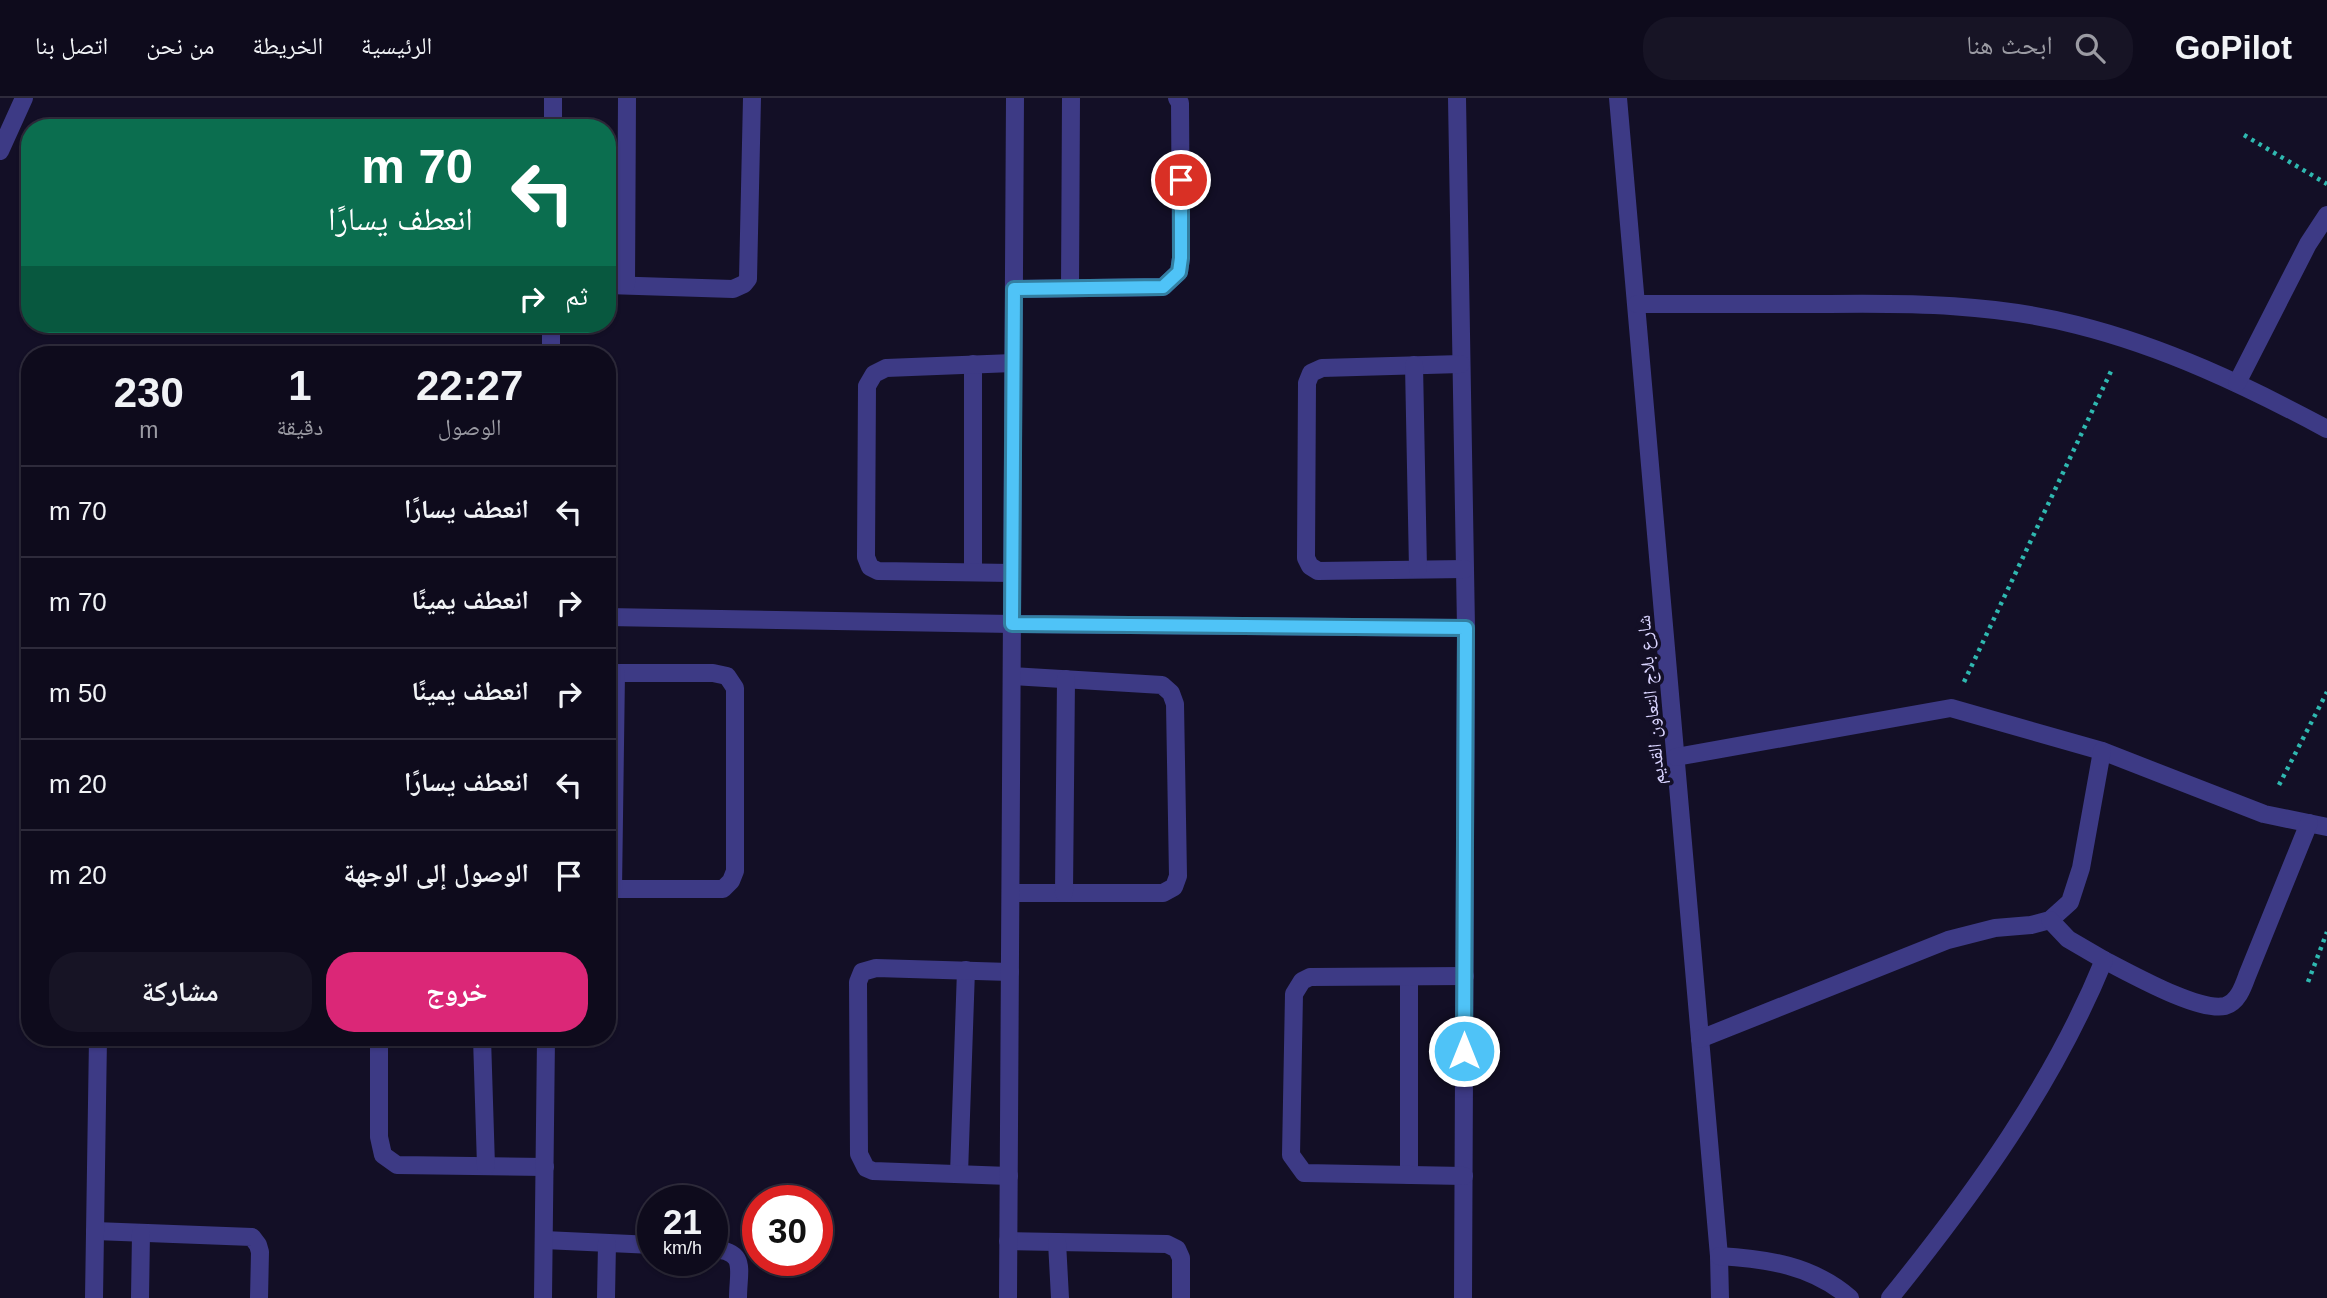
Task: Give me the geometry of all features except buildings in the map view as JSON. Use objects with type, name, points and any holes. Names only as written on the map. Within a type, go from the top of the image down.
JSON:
[{"type":"street","points":[[0,151],[24,98]]},
{"type":"street","points":[[553,98],[553,119]]},
{"type":"street","points":[[626,285],[627,98]]},
{"type":"street","points":[[616,285],[733,289],[748,279],[752,98]]},
{"type":"street","points":[[1008,1298],[1015,98]]},
{"type":"street","points":[[1070,288],[1071,98]]},
{"type":"street","points":[[1014,289],[1163,287],[1179,272],[1180,103],[1177,98]]},
{"type":"street","points":[[1457,98],[1466,628],[1463,1298]]},
{"type":"street","name":"شارع بلاج التعاون القديم","points":[[1618,98],[1719,1256],[1720,1298]]},
{"type":"street","points":[[2237,383],[2308,244],[2327,215]]},
{"type":"street","points":[[1637,304],[1914,303],[2022,313],[2127,338],[2183,359],[2327,429]]},
{"type":"street","points":[[1012,573],[878,571],[870,567],[866,557],[867,386],[874,374],[886,368],[1013,362]]},
{"type":"street","points":[[1461,364],[1322,368],[1311,373],[1307,383],[1306,558],[1310,566],[1318,571],[1465,569]]},
{"type":"street","points":[[973,365],[973,572]]},
{"type":"street","points":[[1414,365],[1418,569]]},
{"type":"street","points":[[616,617],[1466,628]]},
{"type":"street","points":[[616,673],[713,673],[727,676],[735,688],[735,871],[731,881],[723,889],[616,889]]},
{"type":"street","points":[[1010,893],[1163,893],[1174,887],[1178,876],[1175,704],[1171,693],[1162,685],[1012,676]]},
{"type":"street","points":[[1064,893],[1066,679]]},
{"type":"street","points":[[1676,757],[1951,708],[2102,751],[2264,814],[2327,827]]},
{"type":"street","points":[[1700,1039],[1948,940],[1995,928],[2031,925],[2050,920],[2070,902],[2081,868],[2102,751]]},
{"type":"street","points":[[2050,920],[2068,939],[2104,960],[2192,1002],[2224,1006],[2238,996],[2309,824]]},
{"type":"street","points":[[1890,1298],[1933,1245],[2012,1135],[2083,1006],[2104,960]]},
{"type":"street","points":[[1009,1176],[873,1171],[866,1168],[859,1154],[858,982],[862,972],[876,968],[1010,972]]},
{"type":"street","points":[[959,1174],[966,970]]},
{"type":"street","points":[[1464,1176],[1304,1173],[1291,1155],[1294,994],[1302,981],[1310,977],[1465,976]]},
{"type":"street","points":[[1409,977],[1409,1175]]},
{"type":"street","points":[[94,1298],[98,1046]]},
{"type":"street","points":[[379,1046],[379,1137],[383,1155],[397,1166],[545,1167]]},
{"type":"street","points":[[482,1046],[486,1166]]},
{"type":"street","points":[[543,1298],[546,1046]]},
{"type":"street","points":[[95,1231],[252,1237],[260,1252],[259,1298]]},
{"type":"street","points":[[141,1233],[141,1298]]},
{"type":"street","points":[[544,1240],[637,1244]]},
{"type":"street","points":[[1009,1241],[1167,1244],[1177,1249],[1181,1258],[1181,1298]]},
{"type":"street","points":[[1057,1242],[1060,1298]]},
{"type":"street","points":[[606,1298],[607,1243]]},
{"type":"street","points":[[728,1250],[738,1259],[737,1298]]},
{"type":"street","points":[[1719,1256],[1762,1258],[1803,1270],[1841,1290],[1850,1298]]},
{"type":"path","points":[[2244,135],[2327,184]]},
{"type":"path","points":[[1951,708],[2127,338]]},
{"type":"path","points":[[2264,814],[2327,692]]},
{"type":"path","points":[[2308,982],[2327,932]]},
{"type":"route","points":[[1181,180],[1179,272],[1163,287],[1014,289],[1012,624],[1466,628],[1464,1051]]}]
